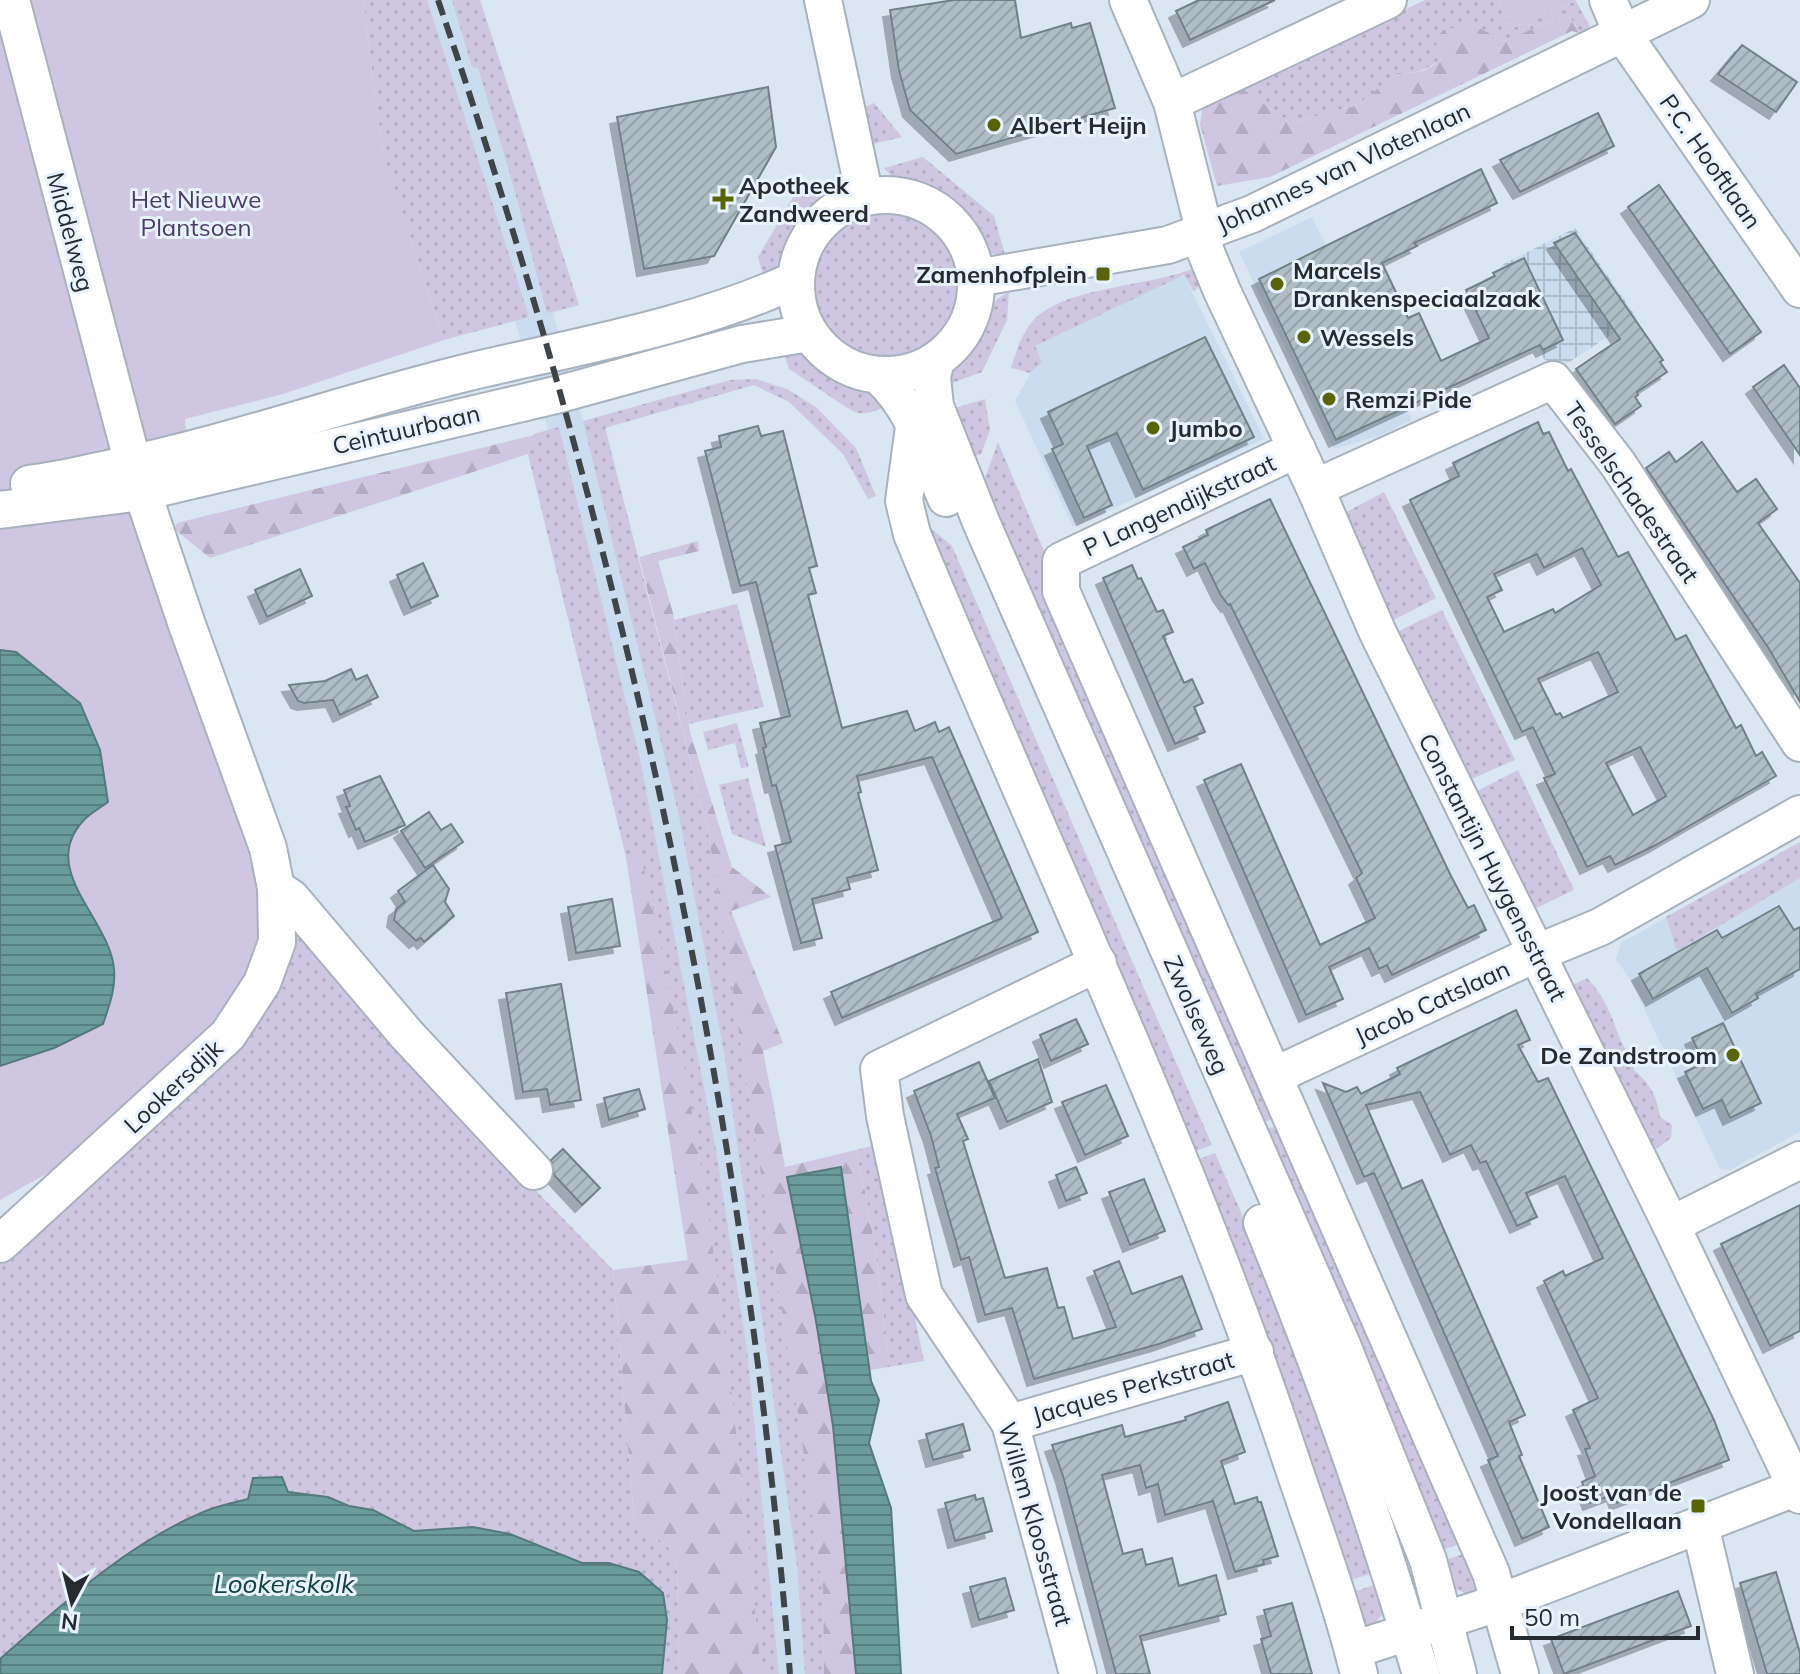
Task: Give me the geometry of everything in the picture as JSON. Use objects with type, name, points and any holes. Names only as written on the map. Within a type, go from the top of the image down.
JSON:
[{"type":"street","name":"Middelweg","points":[[11,0],[137,478]]},
{"type":"street","points":[[823,0],[865,197]]},
{"type":"street","name":"Constantijn Huygensstraat","points":[[1128,0],[1172,102],[1205,250],[1222,291],[1315,488],[1384,647],[1799,1490]]},
{"type":"street","points":[[1172,102],[1388,0]]},
{"type":"street","name":"P.C. Hooftlaan","points":[[1608,0],[1622,33],[1800,289]]},
{"type":"street","name":"Johannes van Vlotenlaan","points":[[976,278],[1151,249],[1252,214],[1691,0]]},
{"type":"street","points":[[896,195],[912,198],[940,212],[961,234],[974,263],[976,278],[976,294],[967,324],[949,350],[908,373],[878,375],[839,363],[822,350],[809,333],[798,307],[795,280],[803,248],[811,233],[835,210],[865,197],[896,195]]},
{"type":"street","name":"Ceintuurbaan","points":[[0,488],[137,478],[216,444],[468,372],[640,331],[764,294],[795,280]]},
{"type":"street","name":"Ceintuurbaan","points":[[0,510],[137,478],[560,394],[742,344],[809,333]]},
{"type":"street","name":"Zwolseweg","points":[[936,360],[932,377],[935,406],[981,522],[1342,1345],[1428,1560],[1447,1622],[1458,1674]]},
{"type":"street","name":"Zwolseweg","points":[[878,375],[895,390],[915,425],[1243,1176],[1315,1352],[1377,1528],[1421,1674]]},
{"type":"street","name":"Tesselschadestraat","points":[[1315,488],[1553,380],[1618,464],[1800,743]]},
{"type":"street","points":[[915,425],[904,501],[912,534],[1098,963],[1206,1223],[1255,1352],[1356,1662],[1409,1634],[1799,1490]]},
{"type":"street","name":"P Langendijkstraat","points":[[1061,561],[1297,449]]},
{"type":"street","name":"Lookersdijk","points":[[0,1244],[228,1035],[254,999],[272,962],[277,942],[276,888],[268,848],[137,478]]},
{"type":"street","name":"Zwolseweg","points":[[1061,561],[1061,591],[1491,1573],[1520,1674]]},
{"type":"street","name":"Jacob Catslaan","points":[[1274,1076],[1537,953],[1600,927],[1800,814]]},
{"type":"street","points":[[276,888],[291,898],[397,1024],[534,1171]]},
{"type":"street","name":"Willem Kloosstraat","points":[[1078,1674],[1010,1423],[924,1295],[885,1116],[879,1069],[1098,963]]},
{"type":"street","points":[[1671,1225],[1800,1160]]},
{"type":"street","name":"Jacques Perkstraat","points":[[1010,1423],[1255,1352]]},
{"type":"street","points":[[1700,1525],[1735,1674]]},
{"type":"shaded area","points":[[391,0],[480,0],[579,305],[553,313],[583,421],[603,417],[773,1097],[856,1674],[727,1674],[688,1260],[626,857],[528,454],[534,434],[548,430],[515,321],[496,326]]},
{"type":"shaded area","points":[[1312,217],[1412,420],[1381,435],[1334,449],[1239,252]]},
{"type":"shaded area","points":[[1575,228],[1637,318],[1560,368],[1544,359],[1500,266]]},
{"type":"shaded area","points":[[1184,275],[1264,439],[1073,527],[1015,401],[1034,367],[1034,346]]},
{"type":"shaded area","name":"De Zandstroom","points":[[1800,842],[1800,1132],[1730,1170],[1720,1169],[1630,979],[1616,959],[1621,943]]},
{"type":"green space","name":"Het Nieuwe Plantsoen","points":[[0,0],[363,0],[383,153],[444,340],[283,394],[185,419],[186,432],[116,452],[268,876],[272,922],[241,1005],[99,1144],[0,1200]]},
{"type":"green space","points":[[363,0],[427,0],[529,317],[444,340],[383,153]]},
{"type":"green space","points":[[452,0],[480,0],[579,305],[547,313],[478,68],[472,67]]},
{"type":"green space","points":[[1425,0],[1498,0],[1511,29],[1576,1],[1592,30],[1582,34],[1568,14],[1504,41],[1472,24],[1432,66],[1410,73],[1397,73],[1358,105],[1291,123],[1237,88]]},
{"type":"green space","points":[[1498,0],[1576,0],[1576,1],[1511,29]]},
{"type":"green space","points":[[1568,14],[1582,34],[1572,31],[1270,177],[1217,186],[1200,124],[1203,105],[1237,88],[1291,123],[1358,105],[1397,73],[1416,72],[1432,66],[1442,58],[1435,41],[1443,30],[1472,24],[1504,41]]},
{"type":"green space","points":[[874,103],[902,137],[873,144],[865,107]]},
{"type":"green space","points":[[923,157],[994,216],[1006,258],[982,247],[943,203],[902,183],[884,168]]},
{"type":"green space","points":[[841,178],[832,200],[809,223],[785,263],[766,285],[758,257],[799,187]]},
{"type":"green space","points":[[885,212],[913,217],[937,233],[953,257],[958,285],[953,313],[937,337],[913,353],[885,358],[857,353],[833,337],[817,313],[812,285],[817,257],[833,233],[857,217]]},
{"type":"green space","points":[[1192,269],[1202,282],[1194,292],[1184,275],[1035,346],[1042,362],[1030,373],[1011,368],[1025,332],[1045,310],[1084,295]]},
{"type":"green space","points":[[1009,291],[1007,320],[982,372],[941,387],[947,365],[975,331],[988,306]]},
{"type":"green space","points":[[781,345],[797,346],[810,352],[836,372],[872,386],[895,403],[867,413],[854,411],[789,369]]},
{"type":"green space","points":[[756,379],[787,389],[816,407],[856,448],[876,496],[868,499],[843,454],[789,402],[754,385],[605,428],[708,831],[823,1590],[824,1674],[805,1674],[797,1566],[725,1058],[679,816],[583,421],[730,380]]},
{"type":"green space","points":[[985,399],[990,430],[981,454],[965,460],[945,411]]},
{"type":"green space","points":[[559,427],[640,759],[715,1144],[747,1350],[779,1674],[761,1674],[715,1262],[700,1159],[663,955],[640,854],[626,857],[528,454],[534,434]]},
{"type":"green space","points":[[534,435],[528,454],[210,558],[174,529],[177,523]]},
{"type":"green space","points":[[998,442],[1282,1116],[1261,1123],[984,481]]},
{"type":"green space","points":[[1384,492],[1436,598],[1392,621],[1341,515]]},
{"type":"green space","points":[[921,520],[952,546],[1212,1145],[1190,1153]]},
{"type":"green space","points":[[698,541],[699,551],[658,561],[673,613],[690,732],[732,867],[771,897],[731,911],[783,1043],[763,1051],[785,1167],[856,1150],[876,1258],[889,1367],[870,1370],[841,1167],[787,1177],[833,1426],[856,1674],[824,1674],[823,1590],[708,831],[639,557]]},
{"type":"green space","points":[[737,604],[764,707],[689,724],[674,620]]},
{"type":"green space","points":[[1442,610],[1515,760],[1469,780],[1397,632]]},
{"type":"green space","points":[[737,723],[749,767],[741,768],[735,743],[708,750],[703,732]]},
{"type":"green space","points":[[1518,770],[1574,890],[1530,911],[1475,792]]},
{"type":"green space","points":[[748,778],[766,847],[732,834],[719,785]]},
{"type":"green space","points":[[1800,842],[1800,878],[1677,951],[1666,917]]},
{"type":"green space","points":[[640,853],[663,955],[700,1159],[728,1365],[761,1674],[679,1674],[677,1567],[670,1549],[634,1518],[613,1270],[688,1260],[626,857]]},
{"type":"green space","points":[[286,905],[484,1137],[613,1270],[634,1518],[670,1549],[677,1567],[679,1674],[662,1674],[667,1620],[663,1593],[609,1563],[583,1563],[509,1534],[473,1527],[414,1531],[373,1510],[349,1506],[328,1497],[288,1492],[202,1512],[61,1605],[0,1660],[0,1258]]},
{"type":"green space","points":[[1587,978],[1608,1008],[1634,1070],[1652,1091],[1660,1117],[1672,1125],[1671,1138],[1650,1154],[1571,986]]},
{"type":"green space","points":[[1287,1124],[1469,1541],[1442,1550],[1266,1129]]},
{"type":"green space","points":[[879,1144],[924,1361],[889,1367],[876,1258],[856,1150]]},
{"type":"green space","points":[[1215,1153],[1261,1258],[1328,1432],[1373,1573],[1341,1583],[1194,1161]]},
{"type":"green space","points":[[1473,1551],[1483,1590],[1467,1594],[1454,1588],[1445,1560]]},
{"type":"green space","points":[[1377,1584],[1386,1609],[1372,1627],[1365,1630],[1345,1595]]},
{"type":"water","points":[[0,650],[16,652],[80,703],[100,750],[108,802],[83,821],[71,839],[68,858],[80,895],[110,950],[114,976],[112,997],[103,1024],[54,1048],[0,1066]]},
{"type":"water","points":[[841,1167],[871,1381],[879,1400],[869,1443],[891,1508],[901,1674],[856,1674],[833,1426],[787,1177]]},
{"type":"water","name":"Lookerskolk","points":[[282,1477],[288,1492],[328,1497],[349,1506],[373,1510],[414,1531],[473,1527],[510,1534],[582,1563],[609,1563],[639,1572],[663,1593],[667,1620],[662,1674],[0,1674],[1,1658],[120,1559],[173,1526],[201,1513],[248,1499],[253,1478]]},
{"type":"building","points":[[954,0],[1015,0],[1021,38],[1071,23],[1072,28],[1090,23],[1115,108],[956,154],[910,110],[899,71],[890,10]]},
{"type":"building","points":[[1199,0],[1275,0],[1190,40],[1176,11]]},
{"type":"building","points":[[1742,45],[1797,82],[1776,112],[1718,74]]},
{"type":"building","points":[[768,87],[776,147],[714,256],[644,269],[617,117]]},
{"type":"building","points":[[1598,113],[1614,146],[1520,192],[1500,160]]},
{"type":"building","points":[[1481,169],[1497,203],[1414,243],[1417,246],[1382,263],[1408,318],[1419,313],[1441,361],[1489,338],[1466,290],[1524,258],[1563,340],[1543,350],[1540,345],[1336,440],[1259,279]]},
{"type":"building","points":[[1659,185],[1761,332],[1730,354],[1628,207]]},
{"type":"building","points":[[1575,233],[1663,360],[1660,362],[1667,372],[1637,392],[1635,397],[1641,406],[1615,424],[1576,369],[1620,339],[1554,243]]},
{"type":"building","points":[[1205,337],[1254,437],[1143,490],[1117,433],[1087,446],[1112,505],[1084,518],[1052,449],[1063,444],[1048,412]]},
{"type":"building","points":[[1784,365],[1800,388],[1800,455],[1753,387]]},
{"type":"building","points":[[1538,422],[1543,434],[1549,432],[1618,557],[1628,552],[1676,640],[1686,635],[1736,728],[1741,725],[1756,756],[1762,752],[1776,776],[1615,865],[1610,856],[1587,867],[1544,778],[1555,774],[1533,727],[1522,732],[1410,500],[1459,476],[1453,463]],"holes":[[[1582,548],[1601,585],[1555,613],[1553,609],[1504,632],[1487,597],[1502,590],[1494,574],[1537,554],[1544,568]],[[1598,652],[1618,692],[1563,718],[1560,713],[1556,715],[1538,679]],[[1640,747],[1666,796],[1633,815],[1606,763]]]},
{"type":"building","points":[[758,426],[761,436],[783,431],[817,566],[809,568],[816,593],[808,595],[842,728],[907,711],[915,731],[935,722],[939,732],[949,727],[1038,932],[842,1018],[831,992],[1002,918],[932,757],[857,776],[861,792],[858,793],[878,870],[847,878],[850,889],[812,899],[822,938],[801,943],[775,846],[791,842],[776,785],[772,786],[760,723],[790,716],[756,582],[740,586],[705,451],[721,447],[719,436]]},
{"type":"building","points":[[1702,442],[1737,492],[1756,479],[1777,509],[1758,523],[1800,583],[1800,702],[1769,649],[1646,468],[1669,452],[1676,462]]},
{"type":"building","points":[[1270,499],[1451,876],[1468,908],[1474,905],[1486,930],[1392,975],[1387,965],[1379,969],[1369,948],[1329,967],[1343,999],[1306,1015],[1204,780],[1241,764],[1320,945],[1375,918],[1356,878],[1362,873],[1230,604],[1220,594],[1205,563],[1194,569],[1183,547],[1208,535],[1206,530]]},
{"type":"building","points":[[423,563],[438,596],[411,608],[397,575]]},
{"type":"building","points":[[1132,565],[1157,612],[1163,610],[1173,632],[1163,636],[1184,683],[1192,679],[1203,703],[1194,707],[1205,732],[1175,744],[1103,578]]},
{"type":"building","points":[[300,569],[312,596],[267,617],[255,590]]},
{"type":"building","points":[[351,669],[356,680],[367,675],[378,697],[340,715],[333,700],[298,701],[289,685],[325,681]]},
{"type":"building","points":[[380,776],[405,825],[365,842],[346,807],[350,806],[344,790]]},
{"type":"building","points":[[429,812],[441,830],[451,824],[463,842],[425,868],[401,831]]},
{"type":"building","points":[[433,865],[449,889],[445,902],[454,916],[424,942],[421,938],[416,941],[394,920],[396,909],[405,902],[398,891]]},
{"type":"building","points":[[612,899],[620,946],[576,953],[568,907]]},
{"type":"building","points":[[1779,906],[1794,930],[1800,927],[1800,969],[1756,994],[1758,998],[1732,1013],[1707,968],[1653,999],[1639,974],[1717,930],[1722,938]]},
{"type":"building","points":[[561,984],[581,1100],[550,1105],[547,1089],[523,1092],[506,993]]},
{"type":"building","points":[[1516,1010],[1530,1040],[1518,1045],[1538,1082],[1548,1078],[1714,1420],[1729,1460],[1617,1503],[1614,1494],[1590,1503],[1582,1482],[1595,1476],[1585,1449],[1590,1448],[1573,1410],[1598,1398],[1544,1281],[1563,1271],[1565,1276],[1603,1258],[1565,1176],[1526,1193],[1537,1217],[1517,1226],[1486,1161],[1480,1163],[1471,1145],[1450,1155],[1420,1092],[1366,1105],[1402,1189],[1422,1180],[1525,1415],[1509,1422],[1522,1455],[1519,1456],[1549,1527],[1522,1539],[1488,1460],[1498,1456],[1374,1173],[1364,1177],[1323,1083],[1346,1092],[1357,1087],[1361,1094],[1400,1074],[1397,1068]]},
{"type":"building","points":[[1076,1019],[1088,1044],[1051,1061],[1040,1035]]},
{"type":"building","points":[[1723,1023],[1761,1103],[1730,1118],[1722,1100],[1703,1109],[1685,1072],[1704,1063],[1692,1038]]},
{"type":"building","points":[[1038,1059],[1052,1102],[1007,1122],[989,1081]]},
{"type":"building","points":[[979,1062],[995,1098],[957,1114],[968,1139],[963,1141],[1005,1278],[1047,1268],[1058,1308],[1064,1307],[1073,1339],[1116,1327],[1094,1271],[1119,1261],[1132,1294],[1182,1276],[1202,1329],[1034,1379],[1012,1308],[985,1315],[969,1257],[961,1260],[935,1168],[939,1167],[931,1136],[914,1091]]},
{"type":"building","points":[[1106,1085],[1128,1136],[1085,1155],[1062,1102]]},
{"type":"building","points":[[639,1089],[645,1109],[609,1120],[604,1098]]},
{"type":"building","points":[[563,1149],[600,1188],[582,1205],[554,1175],[551,1160]]},
{"type":"building","points":[[1076,1167],[1087,1193],[1066,1201],[1056,1175]]},
{"type":"building","points":[[1144,1179],[1165,1231],[1130,1245],[1109,1192]]},
{"type":"building","points":[[1800,1205],[1800,1331],[1770,1346],[1721,1244]]},
{"type":"building","points":[[1228,1402],[1245,1452],[1221,1461],[1235,1504],[1257,1497],[1261,1502],[1278,1556],[1263,1560],[1264,1564],[1235,1572],[1213,1501],[1165,1515],[1158,1484],[1146,1488],[1140,1465],[1102,1475],[1123,1554],[1142,1549],[1146,1565],[1172,1558],[1179,1586],[1216,1575],[1226,1614],[1140,1636],[1150,1674],[1116,1674],[1052,1445],[1122,1425],[1125,1437],[1186,1420],[1185,1417]]},
{"type":"building","points":[[963,1424],[970,1450],[933,1460],[926,1434]]},
{"type":"building","points":[[975,1495],[976,1500],[983,1498],[992,1531],[955,1541],[945,1503]]},
{"type":"building","points":[[1776,1572],[1800,1653],[1800,1674],[1767,1674],[1740,1583]]},
{"type":"building","points":[[1005,1578],[1014,1610],[979,1620],[970,1587]]},
{"type":"building","points":[[1678,1591],[1691,1626],[1564,1674],[1551,1639]]},
{"type":"building","points":[[1292,1603],[1312,1674],[1271,1674],[1261,1639],[1271,1636],[1264,1610]]},
{"type":"railway","points":[[438,0],[504,204],[565,409],[619,617],[666,826],[708,1037],[742,1248],[770,1461],[790,1674]]},
{"type":"place","name":"Albert Heijn","points":[[994,125]]},
{"type":"place","name":"Apotheek Zandweerd","points":[[723,199]]},
{"type":"place","name":"Zamenhofplein","points":[[1103,274]]},
{"type":"place","name":"Marcels Drankenspeciaalzaak","points":[[1277,284]]},
{"type":"place","name":"Wessels","points":[[1304,337]]},
{"type":"place","name":"Remzi Pide","points":[[1329,399]]},
{"type":"place","name":"Jumbo","points":[[1153,428]]},
{"type":"place","name":"De Zandstroom","points":[[1733,1055]]},
{"type":"place","name":"Joost van de Vondellaan","points":[[1698,1506]]}]
